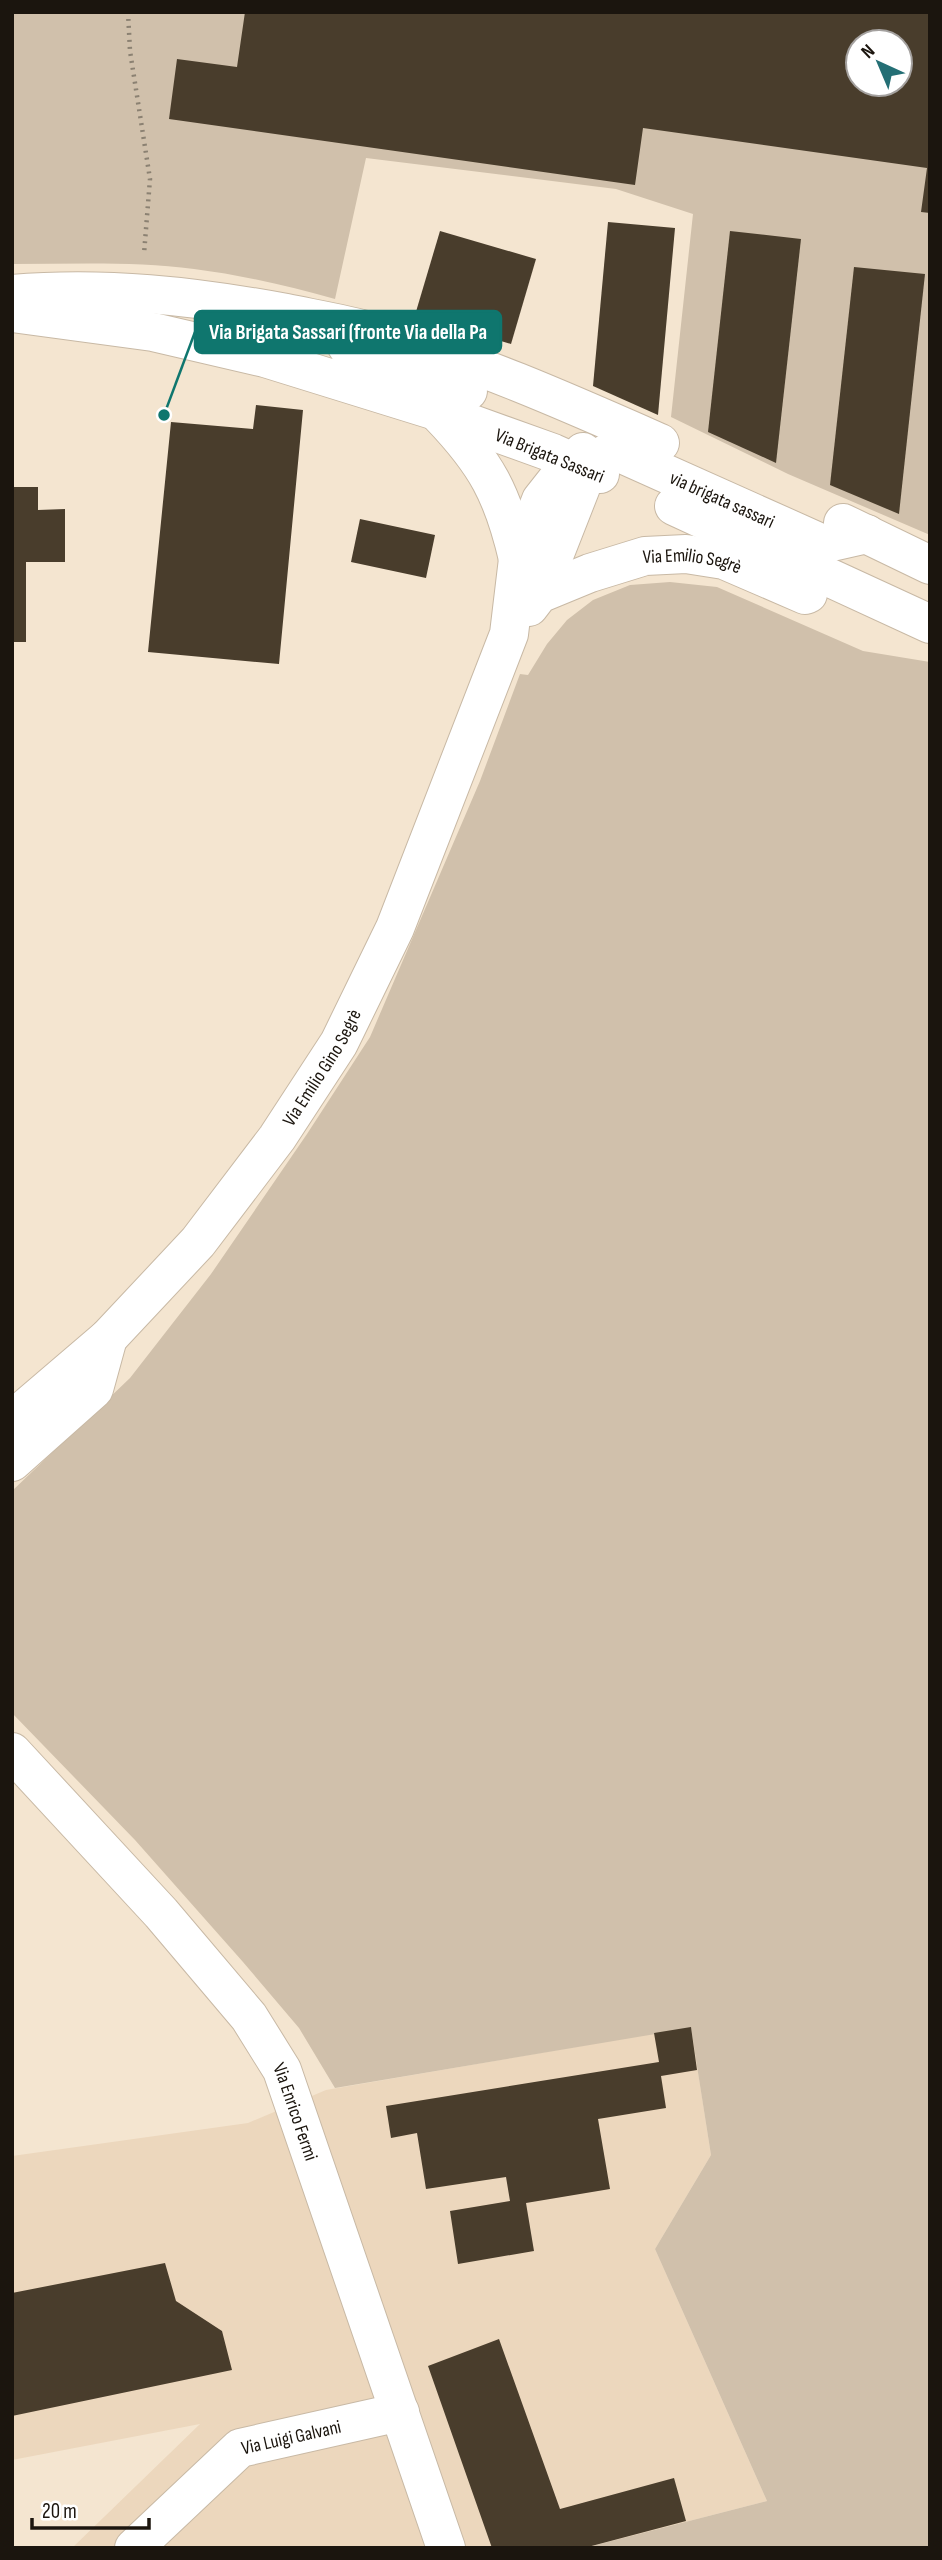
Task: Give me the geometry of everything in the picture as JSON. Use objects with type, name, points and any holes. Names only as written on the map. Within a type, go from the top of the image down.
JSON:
[{"type":"street","name":"Via Brigata Sassari","points":[[12,295],[51,291],[151,294],[223,301],[372,332],[487,371],[639,434],[867,534],[930,565]]},
{"type":"street","name":"Via Brigata Sassari","points":[[12,313],[153,332],[265,358],[436,411],[583,466],[930,624]]},
{"type":"street","points":[[332,323],[352,354],[470,391],[583,440],[581,486],[539,594],[509,634]]},
{"type":"street","points":[[436,411],[469,445],[486,470],[500,498],[518,559]]},
{"type":"street","name":"via brigata sassari","points":[[583,466],[613,450],[823,544],[867,534]]},
{"type":"street","points":[[509,634],[518,559],[541,500],[556,481],[583,466]]},
{"type":"street","name":"Via Emilio Segrè","points":[[539,594],[590,573],[645,556],[686,554],[724,560],[805,595],[843,584]]},
{"type":"street","name":"Via Emilio Gino Segrè","points":[[12,1420],[108,1338],[198,1242],[276,1138],[339,1043],[395,928],[509,634]]},
{"type":"street","points":[[12,1462],[94,1390],[108,1338]]},
{"type":"street","name":"Via Enrico Fermi","points":[[12,1752],[161,1913],[249,2017],[282,2070],[446,2548]]},
{"type":"street","name":"Via Luigi Galvani","points":[[134,2548],[240,2448],[400,2412]]},
{"type":"path","points":[[128,12],[130,51],[150,179],[151,294]]},
{"type":"shaded area","points":[[12,12],[930,12],[930,535],[788,474],[671,417],[693,214],[616,189],[366,158],[335,299],[283,285],[212,271],[171,266],[12,264]]},
{"type":"shaded area","points":[[670,582],[717,587],[863,651],[930,662],[930,2548],[584,2548],[767,2501],[655,2249],[711,2155],[691,2028],[335,2088],[299,2028],[243,1962],[135,1840],[12,1713],[12,1491],[130,1378],[211,1274],[370,1037],[480,781],[520,674],[528,675],[547,644],[567,620],[593,600],[630,585]]},
{"type":"shaded area","points":[[691,2027],[711,2155],[655,2249],[767,2501],[584,2548],[72,2548],[200,2424],[12,2460],[12,2156],[248,2123],[326,2090]]},
{"type":"building","points":[[245,12],[930,12],[930,213],[921,212],[927,168],[643,128],[635,185],[169,119],[177,59],[237,67]]},
{"type":"building","points":[[608,222],[675,228],[658,415],[593,386]]},
{"type":"building","points":[[440,231],[536,259],[511,344],[415,315]]},
{"type":"building","points":[[730,231],[801,239],[776,463],[708,432]]},
{"type":"building","points":[[854,267],[925,274],[899,514],[830,485]]},
{"type":"building","points":[[256,405],[303,410],[279,664],[148,652],[171,422],[253,429]]},
{"type":"building","points":[[12,487],[38,487],[38,510],[65,509],[65,562],[26,562],[26,642],[12,642]]},
{"type":"building","points":[[360,519],[435,535],[426,578],[351,562]]},
{"type":"building","points":[[691,2027],[697,2070],[661,2076],[666,2108],[598,2119],[610,2189],[526,2203],[534,2251],[458,2264],[450,2211],[510,2201],[506,2177],[426,2189],[417,2133],[391,2138],[386,2106],[659,2062],[654,2033]]},
{"type":"building","points":[[165,2263],[176,2301],[222,2331],[232,2370],[12,2416],[12,2293]]},
{"type":"building","points":[[499,2339],[560,2509],[674,2478],[686,2521],[584,2548],[492,2548],[428,2366]]},
{"type":"place","name":"Via Brigata Sassari (fronte Via della Pa","points":[[164,415]]}]
